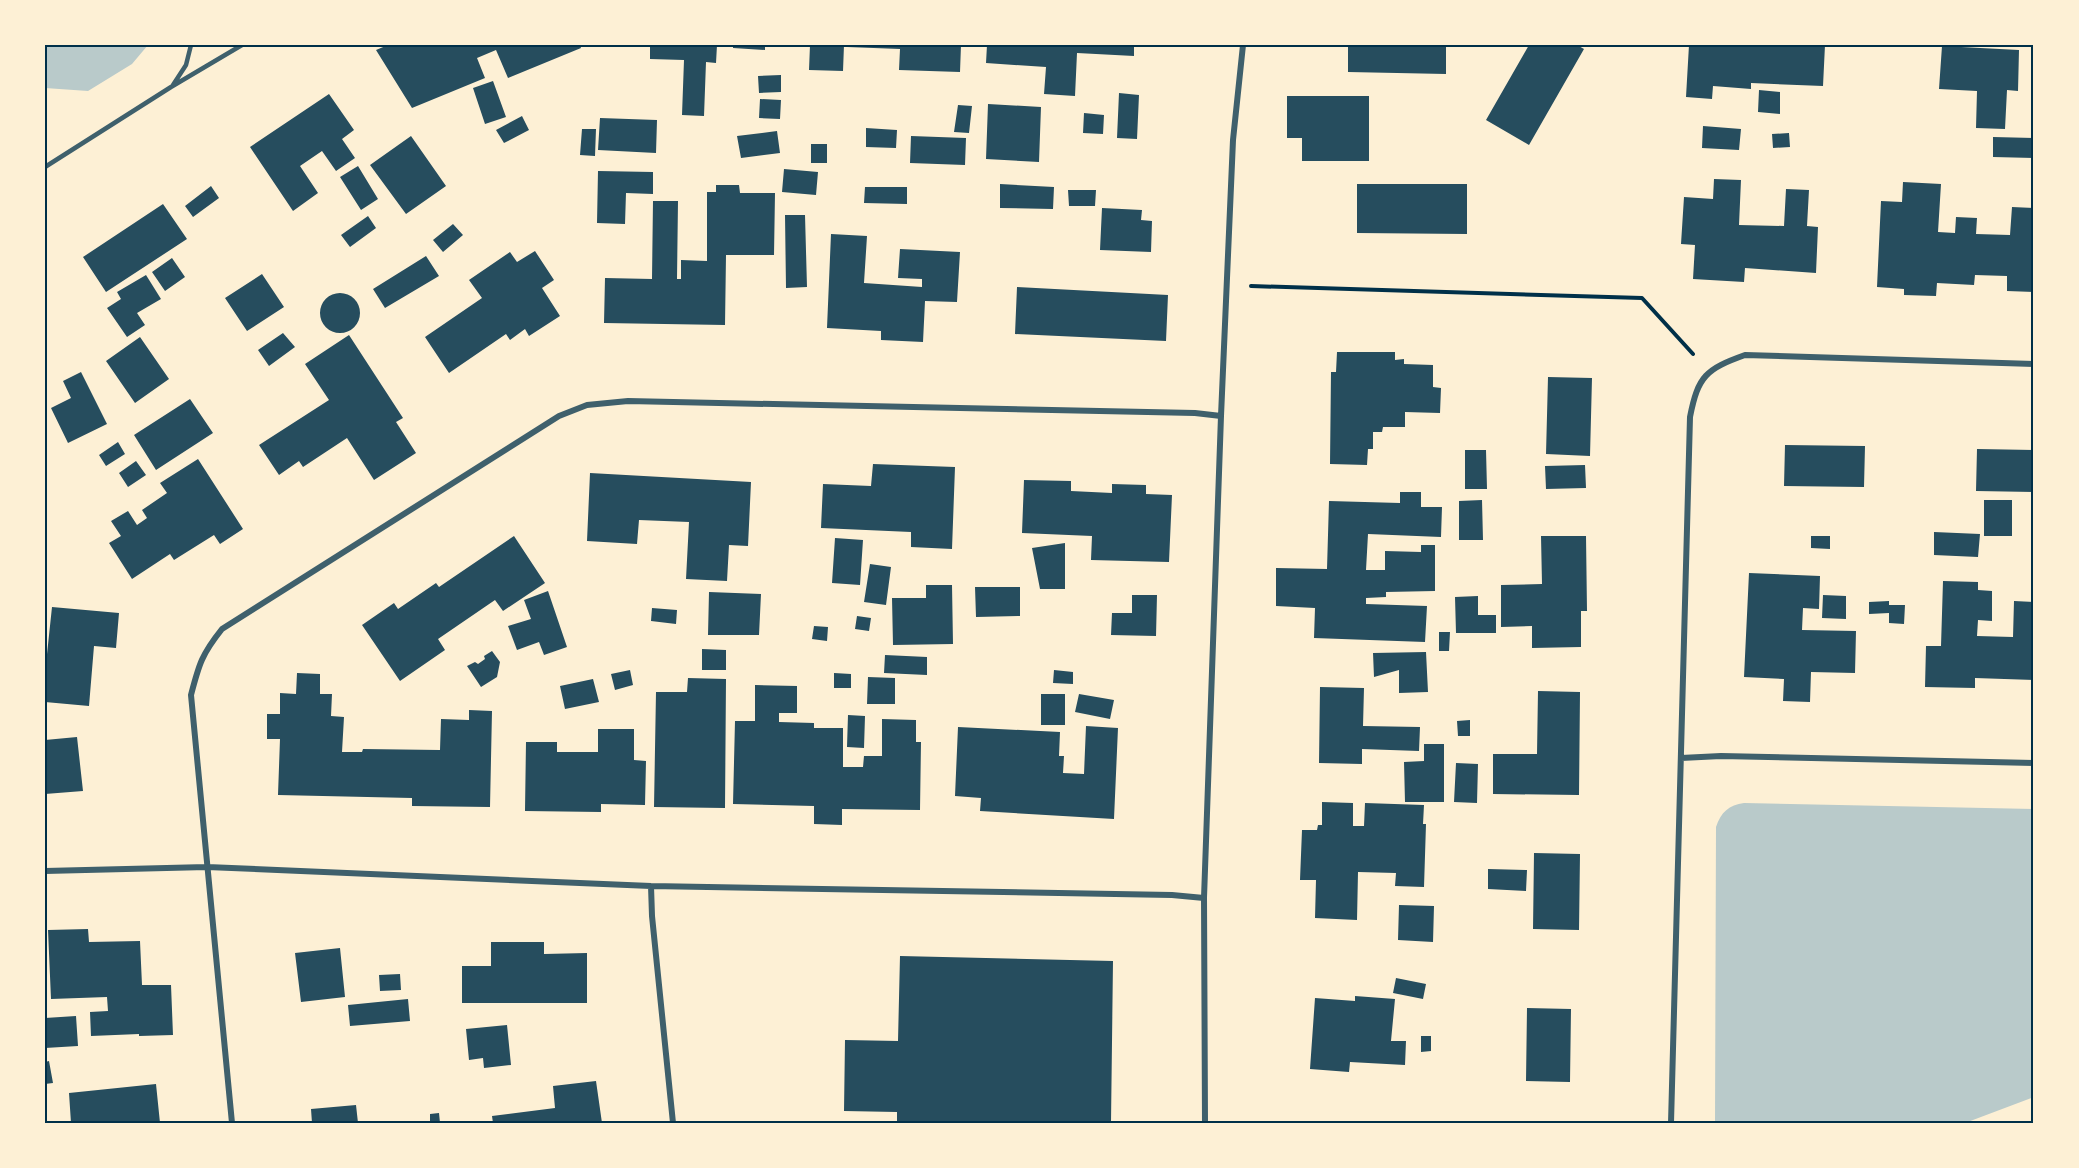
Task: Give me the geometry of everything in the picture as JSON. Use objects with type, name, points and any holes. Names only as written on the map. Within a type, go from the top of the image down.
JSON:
[{"type":"street","points":[[1205,1123],[1204,898],[1226,285],[1233,140],[1243,45]]},
{"type":"street","points":[[1671,1123],[1690,417],[1695,393],[1709,372],[1723,363],[1745,355],[2034,364]]},
{"type":"street","points":[[232,1123],[191,695],[197,669],[206,649],[222,629],[559,416],[587,405],[628,401],[1171,412],[1221,416]]},
{"type":"street","points":[[1681,758],[1720,756],[2034,763]]},
{"type":"street","points":[[45,871],[207,867],[651,886],[1172,895],[1204,898]]},
{"type":"street","points":[[651,886],[673,1123]]},
{"type":"lane","points":[[171,87],[186,65],[191,45]]},
{"type":"lane","points":[[45,167],[242,45]]},
{"type":"path","points":[[1226,285],[1642,298],[1709,372]]},
{"type":"shaded area","points":[[45,45],[148,45],[132,64],[88,91],[45,88]]},
{"type":"shaded area","points":[[1744,803],[2034,809],[2034,1097],[1965,1123],[1715,1123],[1716,827],[1726,810]]},
{"type":"building","points":[[388,45],[580,45],[581,48],[508,78],[496,50],[477,58],[485,78],[412,108],[376,50]]},
{"type":"building","points":[[650,45],[717,45],[716,63],[706,62],[704,116],[682,115],[684,60],[650,59]]},
{"type":"building","points":[[733,45],[765,45],[765,50],[733,48]]},
{"type":"building","points":[[810,45],[844,45],[843,71],[809,70]]},
{"type":"building","points":[[847,45],[961,45],[960,72],[899,70],[900,49],[847,47]]},
{"type":"building","points":[[987,45],[1134,45],[1134,56],[1077,53],[1075,96],[1044,94],[1046,67],[986,63]]},
{"type":"building","points":[[1348,45],[1446,45],[1446,74],[1348,72]]},
{"type":"building","points":[[1529,45],[1577,45],[1584,49],[1529,145],[1486,120]]},
{"type":"building","points":[[1689,45],[1825,45],[1823,86],[1751,83],[1751,89],[1713,86],[1712,99],[1686,97]]},
{"type":"building","points":[[1942,46],[2019,50],[2018,91],[2007,90],[2005,129],[1976,128],[1977,91],[1939,89]]},
{"type":"building","points":[[781,75],[781,92],[759,93],[758,76]]},
{"type":"building","points":[[493,81],[506,117],[485,124],[473,88]]},
{"type":"building","points":[[1759,90],[1780,92],[1780,114],[1758,112]]},
{"type":"building","points":[[1119,93],[1139,95],[1137,139],[1117,138]]},
{"type":"building","points":[[329,94],[354,130],[342,139],[355,158],[336,171],[322,151],[300,166],[318,193],[293,211],[250,147]]},
{"type":"building","points":[[1287,96],[1369,96],[1369,161],[1302,161],[1302,138],[1287,138]]},
{"type":"building","points":[[760,99],[781,100],[780,119],[759,118]]},
{"type":"building","points":[[988,104],[1041,107],[1039,162],[986,159]]},
{"type":"building","points":[[958,105],[972,106],[969,133],[954,132]]},
{"type":"building","points":[[1084,113],[1104,115],[1103,134],[1083,133]]},
{"type":"building","points":[[522,116],[529,130],[504,143],[496,130]]},
{"type":"building","points":[[600,118],[657,120],[656,153],[598,150]]},
{"type":"building","points":[[1703,126],[1741,129],[1739,150],[1702,148]]},
{"type":"building","points":[[866,128],[897,130],[896,148],[866,147]]},
{"type":"building","points":[[582,129],[596,129],[595,156],[580,155]]},
{"type":"building","points":[[777,131],[780,153],[741,158],[737,136]]},
{"type":"building","points":[[1789,133],[1790,147],[1773,148],[1772,134]]},
{"type":"building","points":[[411,136],[446,186],[406,214],[370,165]]},
{"type":"building","points":[[911,136],[966,138],[965,165],[910,163]]},
{"type":"building","points":[[1993,137],[2034,138],[2034,158],[1993,157]]},
{"type":"building","points":[[811,144],[827,144],[827,163],[811,163]]},
{"type":"building","points":[[358,166],[378,199],[361,210],[340,177]]},
{"type":"building","points":[[784,169],[818,172],[816,195],[782,192]]},
{"type":"building","points":[[598,171],[653,172],[653,194],[626,193],[625,224],[597,223]]},
{"type":"building","points":[[1714,179],[1741,180],[1739,225],[1784,226],[1786,189],[1809,190],[1807,226],[1818,227],[1816,273],[1745,268],[1744,282],[1693,279],[1695,245],[1681,244],[1684,197],[1713,199]]},
{"type":"building","points":[[1903,182],[1941,184],[1938,232],[1955,233],[1956,217],[1977,218],[1976,234],[2010,235],[2012,207],[2034,208],[2034,292],[2007,291],[2007,276],[1975,275],[1974,285],[1937,283],[1936,296],[1904,295],[1904,289],[1877,287],[1881,201],[1902,202]]},
{"type":"building","points":[[1000,184],[1054,187],[1053,209],[1000,208]]},
{"type":"building","points":[[1357,184],[1467,184],[1467,234],[1357,233]]},
{"type":"building","points":[[716,185],[739,185],[740,193],[775,193],[774,255],[726,255],[725,325],[604,323],[605,278],[652,279],[653,201],[678,201],[677,279],[681,279],[681,260],[707,261],[707,192],[716,192]]},
{"type":"building","points":[[211,186],[219,198],[193,217],[185,206]]},
{"type":"building","points":[[865,187],[907,187],[907,204],[864,203]]},
{"type":"building","points":[[1068,190],[1096,190],[1095,206],[1069,206]]},
{"type":"building","points":[[163,204],[187,239],[106,292],[83,257]]},
{"type":"building","points":[[1102,208],[1142,210],[1141,220],[1152,221],[1151,252],[1100,250]]},
{"type":"building","points":[[785,215],[805,215],[807,287],[786,288]]},
{"type":"building","points":[[368,216],[376,228],[350,247],[341,235]]},
{"type":"building","points":[[453,224],[463,235],[443,252],[433,240]]},
{"type":"building","points":[[831,234],[867,236],[864,283],[922,287],[922,279],[898,278],[900,249],[960,252],[957,302],[925,301],[923,342],[881,340],[881,331],[827,328]]},
{"type":"building","points":[[535,251],[554,280],[542,288],[560,316],[529,336],[525,329],[510,340],[506,334],[449,373],[425,337],[482,298],[469,280],[510,252],[517,262]]},
{"type":"building","points":[[426,256],[439,276],[385,308],[373,289]]},
{"type":"building","points":[[172,258],[185,277],[165,291],[152,272]]},
{"type":"building","points":[[262,274],[284,307],[247,331],[225,298]]},
{"type":"building","points":[[146,275],[161,299],[137,313],[145,325],[127,337],[107,308],[121,299],[117,292]]},
{"type":"building","points":[[1017,287],[1168,295],[1166,341],[1015,334]]},
{"type":"building","points":[[340,293],[354,299],[360,313],[354,327],[340,333],[326,327],[320,313],[326,299]]},
{"type":"building","points":[[283,333],[295,347],[269,366],[258,350]]},
{"type":"building","points":[[349,335],[403,418],[396,422],[416,453],[374,480],[347,438],[303,467],[299,461],[279,475],[259,445],[329,400],[305,364]]},
{"type":"building","points":[[140,337],[169,379],[135,403],[106,361]]},
{"type":"building","points":[[1337,352],[1395,352],[1395,360],[1404,359],[1404,364],[1433,365],[1433,387],[1441,388],[1440,413],[1405,412],[1405,427],[1383,427],[1382,432],[1373,432],[1373,449],[1368,449],[1367,465],[1330,464],[1331,372],[1336,372]]},
{"type":"building","points":[[81,372],[107,424],[68,443],[51,408],[71,398],[63,381]]},
{"type":"building","points":[[1548,377],[1592,378],[1590,456],[1546,454]]},
{"type":"building","points":[[190,399],[213,433],[156,470],[134,435]]},
{"type":"building","points":[[118,442],[125,454],[106,466],[99,455]]},
{"type":"building","points":[[1785,445],[1865,446],[1864,487],[1784,486]]},
{"type":"building","points":[[1977,449],[2034,450],[2034,492],[1976,491]]},
{"type":"building","points":[[1465,450],[1486,450],[1487,489],[1465,489]]},
{"type":"building","points":[[198,459],[243,529],[220,544],[214,535],[174,560],[170,554],[132,579],[109,543],[121,536],[111,521],[128,511],[137,525],[147,518],[142,510],[167,493],[160,483]]},
{"type":"building","points":[[136,461],[146,475],[128,487],[119,473]]},
{"type":"building","points":[[873,464],[955,467],[952,549],[911,547],[911,532],[821,528],[823,484],[871,486]]},
{"type":"building","points":[[1585,465],[1586,488],[1546,489],[1545,466]]},
{"type":"building","points":[[590,473],[751,482],[748,546],[729,545],[727,581],[686,579],[689,522],[639,520],[637,544],[587,541]]},
{"type":"building","points":[[1024,480],[1071,481],[1071,491],[1112,493],[1112,484],[1146,485],[1146,494],[1172,495],[1169,562],[1091,560],[1092,536],[1022,533]]},
{"type":"building","points":[[1400,492],[1421,492],[1421,507],[1442,507],[1441,537],[1368,534],[1366,570],[1385,570],[1385,551],[1421,552],[1421,545],[1435,545],[1435,591],[1386,592],[1386,597],[1366,598],[1366,604],[1427,606],[1425,642],[1314,638],[1315,608],[1276,606],[1276,568],[1327,569],[1329,501],[1400,503]]},
{"type":"building","points":[[1482,500],[1483,540],[1459,540],[1459,501]]},
{"type":"building","points":[[1984,500],[2012,500],[2012,536],[1984,536]]},
{"type":"building","points":[[1934,532],[1980,534],[1978,557],[1934,555]]},
{"type":"building","points":[[514,536],[545,583],[503,611],[495,600],[438,639],[445,650],[400,681],[362,625],[394,603],[398,609],[436,583],[439,587]]},
{"type":"building","points":[[1541,536],[1586,536],[1587,611],[1581,611],[1581,647],[1532,648],[1532,626],[1501,627],[1501,585],[1542,584]]},
{"type":"building","points":[[1811,536],[1830,536],[1830,549],[1811,548]]},
{"type":"building","points":[[835,538],[863,540],[860,585],[832,583]]},
{"type":"building","points":[[1065,543],[1065,589],[1040,589],[1032,548]]},
{"type":"building","points":[[870,564],[891,567],[886,605],[864,602]]},
{"type":"building","points":[[1749,573],[1820,576],[1819,609],[1803,608],[1802,630],[1856,631],[1855,673],[1811,672],[1810,702],[1783,701],[1784,679],[1744,677]]},
{"type":"building","points":[[1943,581],[1978,582],[1978,590],[1992,591],[1992,621],[1978,620],[1977,636],[2013,637],[2014,601],[2034,602],[2032,635],[2034,635],[2034,680],[1975,678],[1975,688],[1925,687],[1926,646],[1941,646]]},
{"type":"building","points":[[926,585],[952,585],[953,644],[893,645],[892,598],[926,598]]},
{"type":"building","points":[[975,587],[1020,587],[1020,616],[976,617]]},
{"type":"building","points":[[548,591],[567,647],[544,655],[539,642],[517,650],[508,626],[531,619],[524,600]]},
{"type":"building","points":[[709,592],[761,594],[759,635],[708,635]]},
{"type":"building","points":[[1132,595],[1157,595],[1156,636],[1111,635],[1112,613],[1132,613]]},
{"type":"building","points":[[1823,595],[1846,596],[1846,619],[1822,618]]},
{"type":"building","points":[[1478,596],[1478,615],[1496,615],[1496,633],[1456,633],[1455,597]]},
{"type":"building","points":[[1889,601],[1889,605],[1905,605],[1904,624],[1889,623],[1889,613],[1869,614],[1869,602]]},
{"type":"building","points":[[52,607],[119,613],[116,648],[94,646],[89,706],[45,702],[45,673]]},
{"type":"building","points":[[652,608],[677,610],[676,624],[651,621]]},
{"type":"building","points":[[857,616],[871,618],[869,631],[855,629]]},
{"type":"building","points":[[814,626],[828,627],[827,641],[812,639]]},
{"type":"building","points":[[1439,632],[1450,632],[1449,651],[1439,651]]},
{"type":"building","points":[[702,649],[726,650],[726,670],[702,670]]},
{"type":"building","points":[[492,651],[500,662],[497,677],[481,687],[467,666],[475,662],[478,664]]},
{"type":"building","points":[[1426,652],[1428,692],[1399,693],[1399,670],[1374,677],[1373,653]]},
{"type":"building","points":[[885,655],[927,657],[927,675],[884,673]]},
{"type":"building","points":[[630,670],[633,685],[615,690],[611,674]]},
{"type":"building","points":[[1054,670],[1073,672],[1073,684],[1053,683]]},
{"type":"building","points":[[297,673],[320,674],[320,694],[332,694],[331,716],[344,717],[342,752],[362,752],[363,749],[440,750],[441,719],[469,720],[469,710],[492,711],[490,807],[412,806],[412,798],[278,795],[280,739],[267,739],[267,714],[280,714],[280,693],[296,694]]},
{"type":"building","points":[[834,673],[851,674],[851,688],[834,688]]},
{"type":"building","points":[[868,677],[895,678],[895,704],[867,704]]},
{"type":"building","points":[[688,678],[726,679],[725,808],[654,807],[656,692],[687,692]]},
{"type":"building","points":[[593,679],[599,702],[565,709],[560,686]]},
{"type":"building","points":[[755,685],[797,686],[797,713],[779,713],[779,722],[814,723],[814,728],[843,728],[843,767],[863,767],[864,756],[882,756],[882,719],[916,720],[916,742],[921,742],[920,810],[842,809],[842,825],[814,824],[814,806],[733,804],[735,721],[755,721]]},
{"type":"building","points":[[1320,687],[1364,688],[1363,726],[1420,727],[1419,751],[1362,749],[1362,764],[1319,763]]},
{"type":"building","points":[[1538,691],[1580,692],[1579,795],[1493,794],[1493,754],[1537,754]]},
{"type":"building","points":[[1041,694],[1065,694],[1065,725],[1041,725]]},
{"type":"building","points":[[1079,694],[1114,700],[1110,719],[1075,712]]},
{"type":"building","points":[[848,715],[865,716],[864,748],[847,747]]},
{"type":"building","points":[[1470,720],[1470,736],[1458,736],[1457,721]]},
{"type":"building","points":[[1086,726],[1118,728],[1114,819],[980,811],[981,798],[955,796],[958,727],[1060,732],[1059,756],[1064,756],[1063,773],[1084,774]]},
{"type":"building","points":[[598,729],[634,729],[634,760],[646,761],[645,805],[601,804],[601,812],[525,811],[526,742],[557,742],[557,752],[598,752]]},
{"type":"building","points":[[77,737],[83,791],[45,794],[45,740]]},
{"type":"building","points":[[1424,744],[1444,744],[1444,802],[1405,802],[1404,762],[1424,761]]},
{"type":"building","points":[[1456,763],[1478,764],[1477,803],[1454,802]]},
{"type":"building","points":[[1322,802],[1353,803],[1353,826],[1364,826],[1365,803],[1424,805],[1423,824],[1426,824],[1424,887],[1395,886],[1396,873],[1358,872],[1357,920],[1315,918],[1316,880],[1300,880],[1302,830],[1317,830],[1318,825],[1322,825]]},
{"type":"building","points":[[1534,853],[1580,854],[1579,930],[1533,929]]},
{"type":"building","points":[[1488,869],[1527,870],[1526,891],[1488,889]]},
{"type":"building","points":[[1399,905],[1434,906],[1433,942],[1398,940]]},
{"type":"building","points":[[88,929],[89,942],[140,941],[142,985],[171,985],[173,1035],[91,1036],[90,1012],[108,1011],[107,997],[51,999],[48,930]]},
{"type":"building","points":[[491,942],[544,942],[544,954],[587,953],[587,1003],[462,1003],[462,966],[491,966]]},
{"type":"building","points":[[340,948],[345,997],[301,1002],[295,953]]},
{"type":"building","points":[[900,956],[1113,961],[1111,1123],[897,1123],[897,1112],[844,1111],[845,1040],[898,1041]]},
{"type":"building","points":[[400,974],[401,990],[380,991],[379,975]]},
{"type":"building","points":[[1396,978],[1426,984],[1423,999],[1393,993]]},
{"type":"building","points":[[1355,996],[1395,999],[1391,1041],[1406,1041],[1405,1065],[1350,1062],[1349,1072],[1310,1069],[1315,998],[1355,1001]]},
{"type":"building","points":[[408,999],[410,1021],[350,1026],[348,1005]]},
{"type":"building","points":[[1527,1008],[1571,1009],[1570,1082],[1526,1081]]},
{"type":"building","points":[[76,1016],[78,1046],[45,1048],[45,1018]]},
{"type":"building","points":[[507,1025],[511,1065],[484,1068],[483,1058],[469,1060],[466,1029]]},
{"type":"building","points":[[1421,1036],[1431,1036],[1431,1051],[1421,1052]]},
{"type":"building","points":[[49,1061],[53,1083],[45,1084],[45,1062]]},
{"type":"building","points":[[596,1081],[602,1123],[493,1123],[492,1116],[555,1108],[553,1086]]},
{"type":"building","points":[[156,1084],[160,1123],[71,1123],[69,1093]]},
{"type":"building","points":[[356,1105],[358,1123],[312,1123],[311,1109]]},
{"type":"building","points":[[439,1113],[440,1123],[430,1123],[430,1114]]}]
